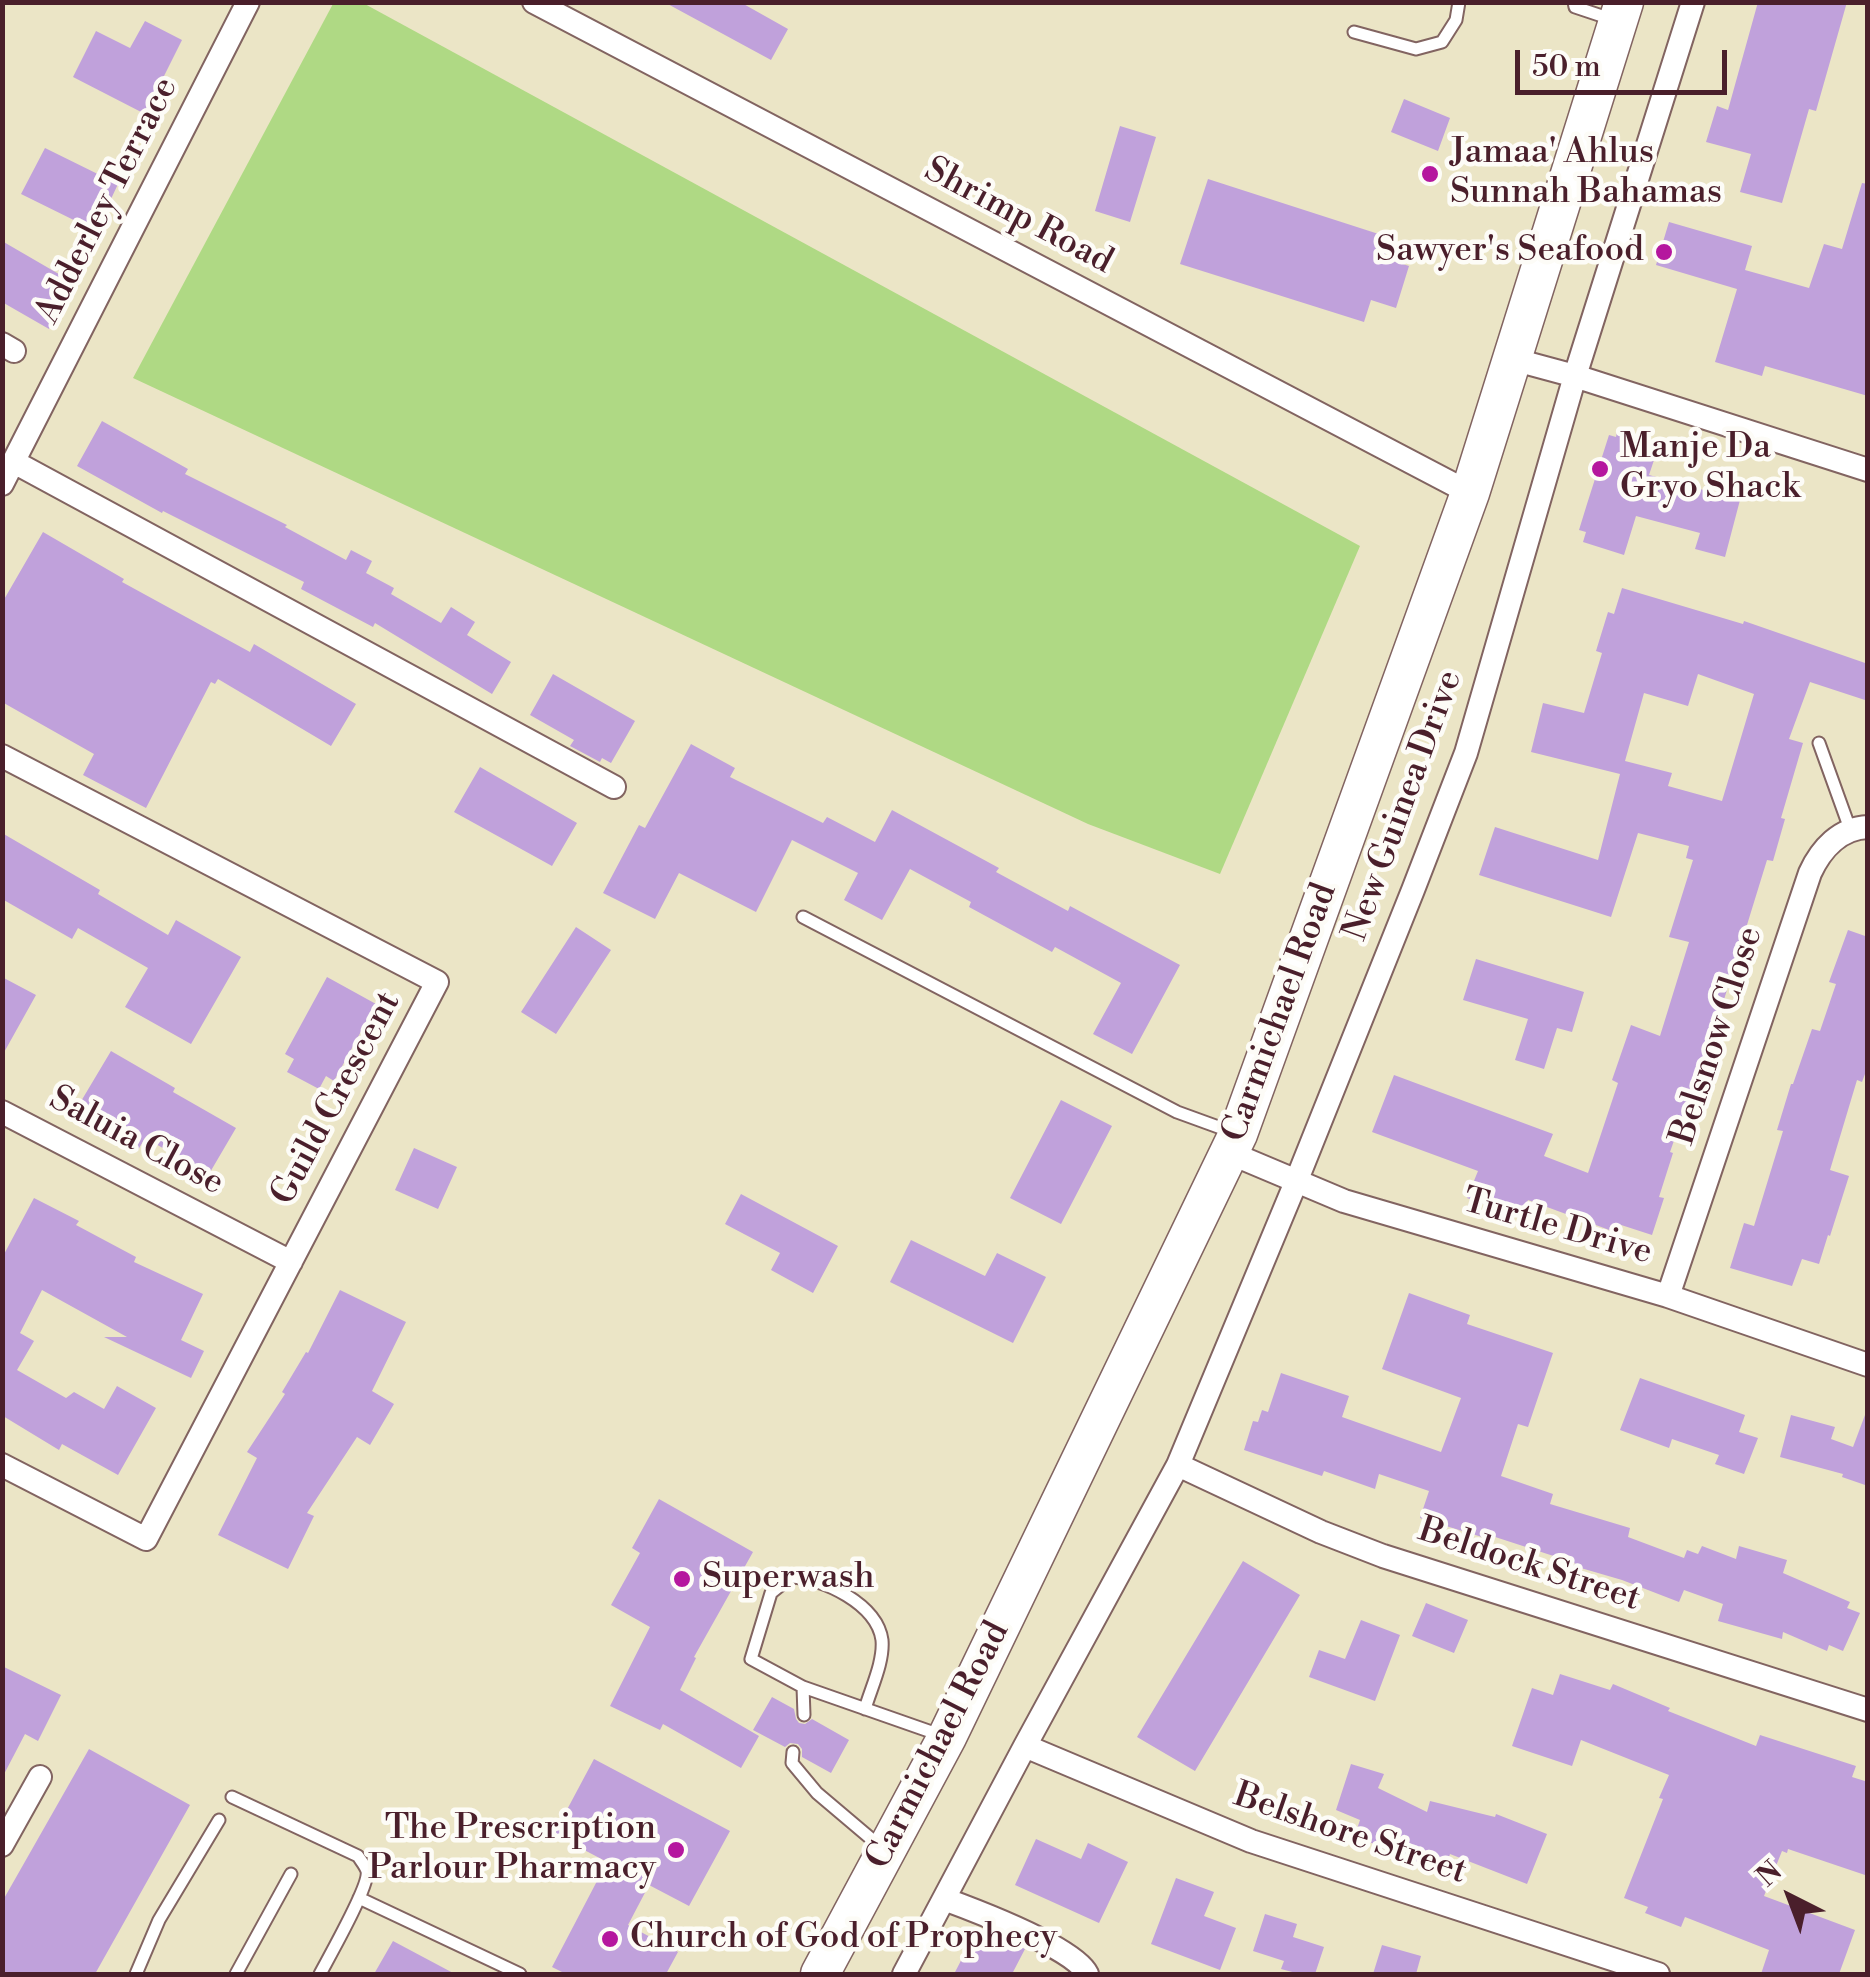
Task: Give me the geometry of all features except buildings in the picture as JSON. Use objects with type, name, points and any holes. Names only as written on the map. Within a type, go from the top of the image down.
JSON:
[{"type":"main road","name":"Carmichael Road","points":[[820,1974],[947,1737],[1234,1144],[1470,493],[1621,12]]},
{"type":"street","name":"Adderley Terrace","points":[[2,484],[248,2]]},
{"type":"street","name":"Shrimp Road","points":[[534,2],[1470,493]]},
{"type":"street","name":"New Guinea Drive","points":[[904,1974],[1178,1465],[1296,1182],[1466,753],[1575,376],[1692,2]]},
{"type":"street","points":[[1512,358],[1868,470]]},
{"type":"street","points":[[14,462],[614,787]]},
{"type":"street","name":"Guild Crescent","points":[[2,756],[438,982],[146,1540],[2,1465]]},
{"type":"street","name":"Belsnow Close","points":[[1668,1296],[1810,873],[1819,856],[1835,840],[1859,828]]},
{"type":"street","name":"Saluia Close","points":[[2,1112],[291,1262]]},
{"type":"street","name":"Turtle Drive","points":[[1234,1144],[1296,1182],[1344,1201],[1668,1296],[1868,1365]]},
{"type":"street","name":"Beldock Street","points":[[1178,1465],[1321,1532],[1384,1556],[1868,1710]]},
{"type":"street","name":"Belshore Street","points":[[1025,1746],[1251,1841],[1658,1974]]},
{"type":"street","points":[[2,1845],[40,1777]]},
{"type":"street","points":[[944,1899],[1000,1920],[1059,1951],[1084,1967],[1087,1974]]},
{"type":"lane","points":[[1354,32],[1416,49],[1442,42],[1456,20],[1459,2]]},
{"type":"lane","points":[[1574,2],[1575,8],[1584,12],[1621,12]]},
{"type":"lane","points":[[1819,743],[1859,828]]},
{"type":"lane","points":[[803,917],[1234,1144]]},
{"type":"lane","points":[[864,1709],[881,1656],[882,1637],[868,1614],[834,1586],[791,1576],[771,1592],[752,1658],[803,1687],[864,1709],[947,1737]]},
{"type":"lane","points":[[803,1687],[804,1715]]},
{"type":"lane","points":[[793,1752],[792,1762],[817,1793],[885,1850]]},
{"type":"lane","points":[[232,1797],[358,1856],[367,1871],[359,1898],[320,1974]]},
{"type":"lane","points":[[136,1974],[159,1920],[218,1820]]},
{"type":"lane","points":[[236,1974],[290,1874]]},
{"type":"lane","points":[[359,1898],[520,1974]]},
{"type":"green space","points":[[334,2],[363,3],[1360,546],[1220,874],[1088,824],[133,378]]},
{"type":"place","name":"Jamaa' Ahlus Sunnah Bahamas","points":[[1430,174]]},
{"type":"place","name":"Sawyer's Seafood","points":[[1664,252]]},
{"type":"place","name":"Manje Da Gryo Shack","points":[[1600,469]]},
{"type":"place","name":"Superwash","points":[[682,1579]]},
{"type":"place","name":"The Prescription Parlour Pharmacy","points":[[676,1850]]},
{"type":"place","name":"Church of God of Prophecy","points":[[610,1939]]}]
